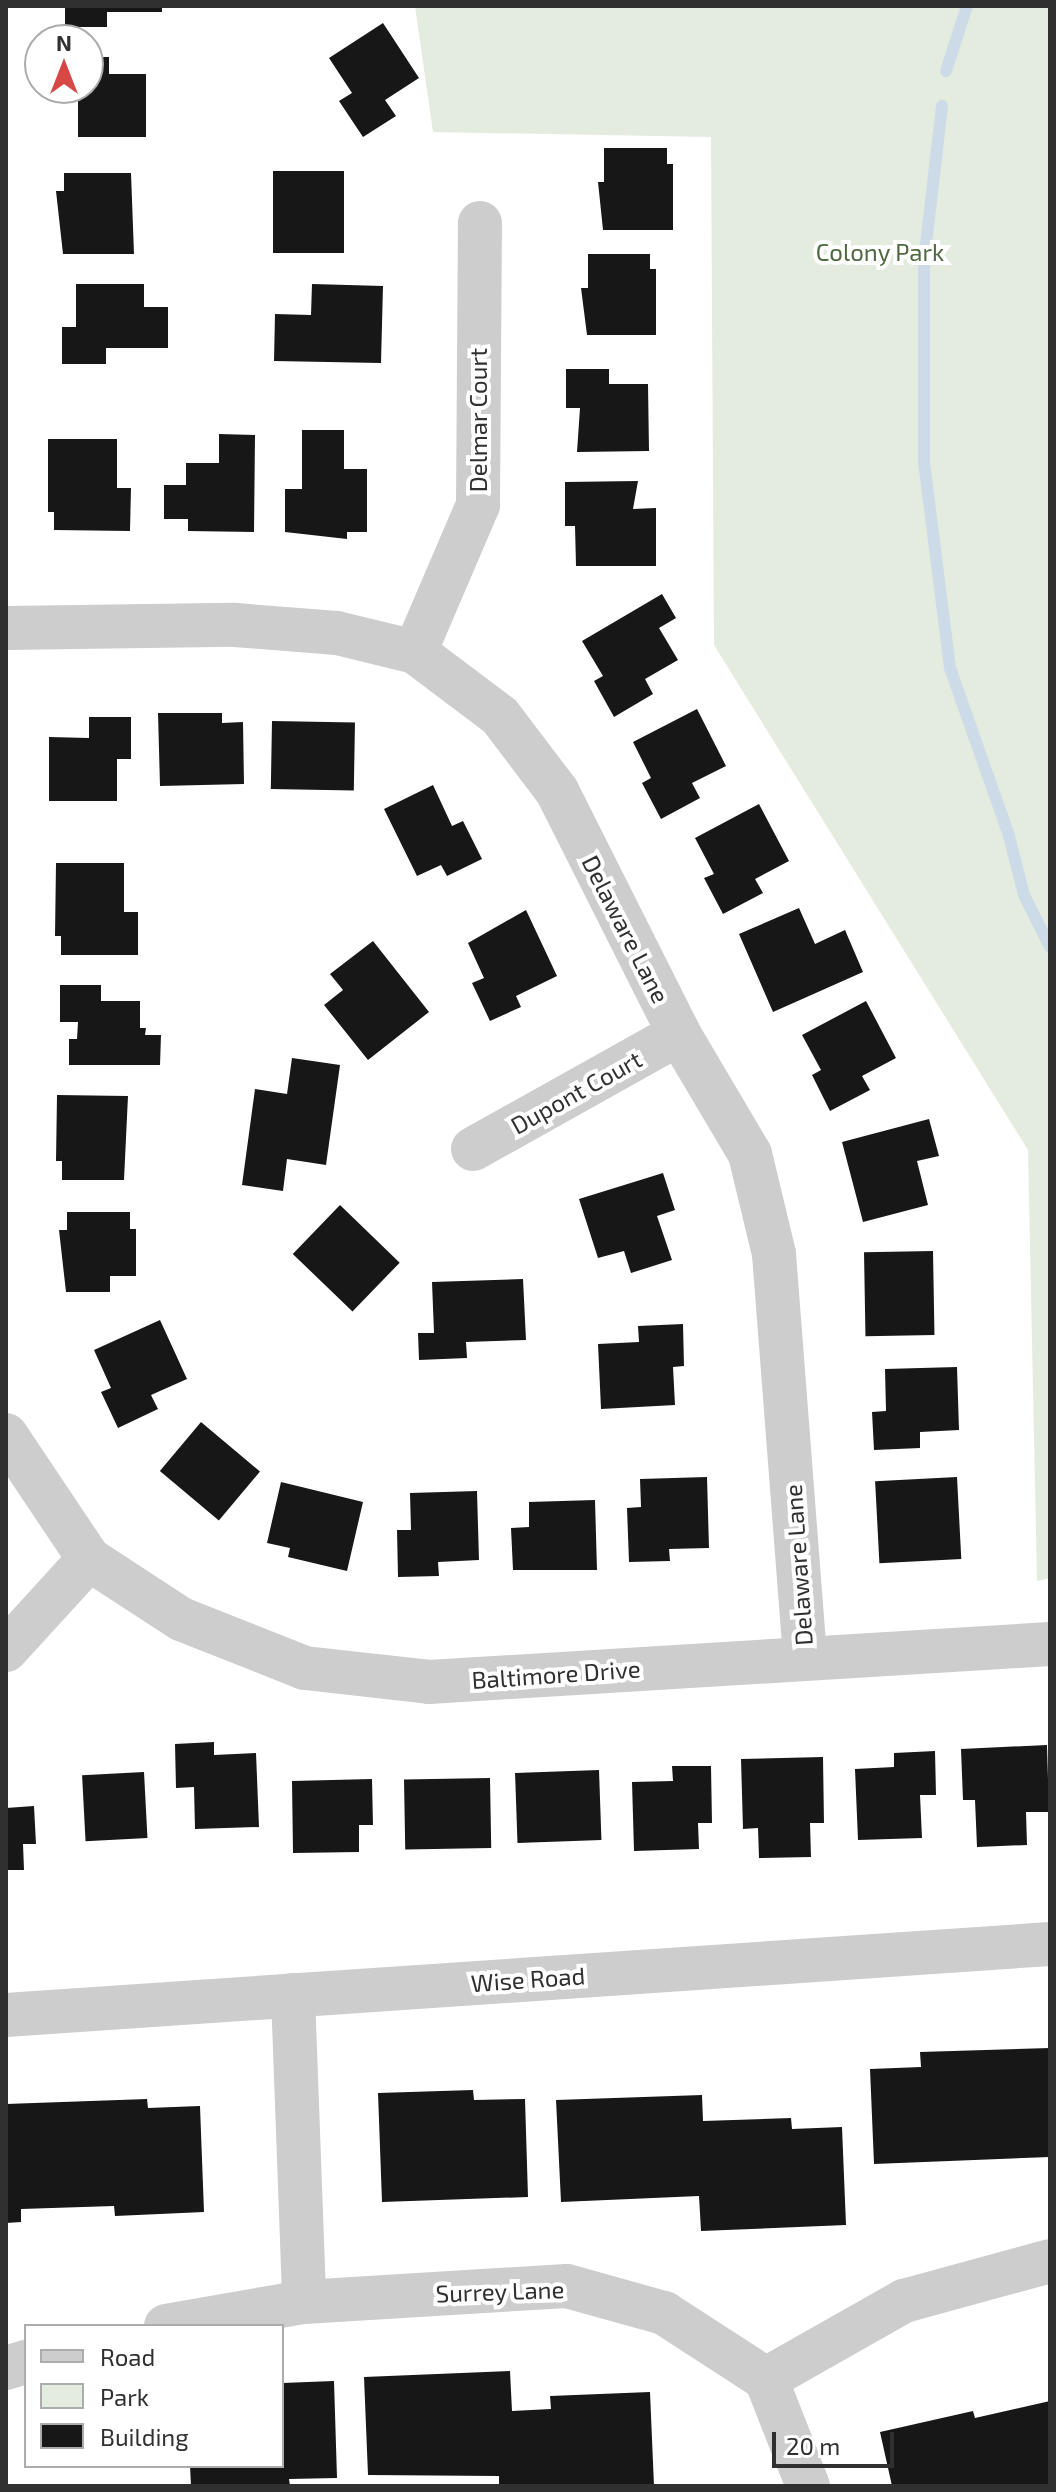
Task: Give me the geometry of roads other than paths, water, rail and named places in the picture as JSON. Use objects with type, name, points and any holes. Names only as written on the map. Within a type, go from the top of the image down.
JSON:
[{"type":"street","name":"Delmar Court","points":[[415,652],[478,505],[480,223]]},
{"type":"street","name":"Delaware Lane","points":[[6,628],[235,625],[337,633],[415,652],[500,716],[557,791],[679,1034],[750,1154],[774,1254],[805,1658]]},
{"type":"street","name":"Dupont Court","points":[[473,1149],[679,1034]]},
{"type":"street","points":[[6,1435],[89,1559],[6,1650]]},
{"type":"street","name":"Baltimore Drive","points":[[89,1559],[181,1619],[305,1668],[429,1682],[1050,1644]]},
{"type":"street","name":"Wise Road","points":[[6,2015],[1050,1944]]},
{"type":"street","points":[[293,1995],[304,2302]]},
{"type":"street","points":[[808,2486],[766,2379],[904,2301],[1050,2261]]},
{"type":"street","name":"Surrey Lane","points":[[178,2324],[304,2302],[567,2286],[664,2313],[766,2379]]},
{"type":"waterway","points":[[946,71],[967,6]]},
{"type":"waterway","points":[[942,106],[924,261],[924,462],[950,668],[1009,836],[1024,895],[1050,947]]},
{"type":"park label","name":"Colony Park","points":[[880,252]]}]
